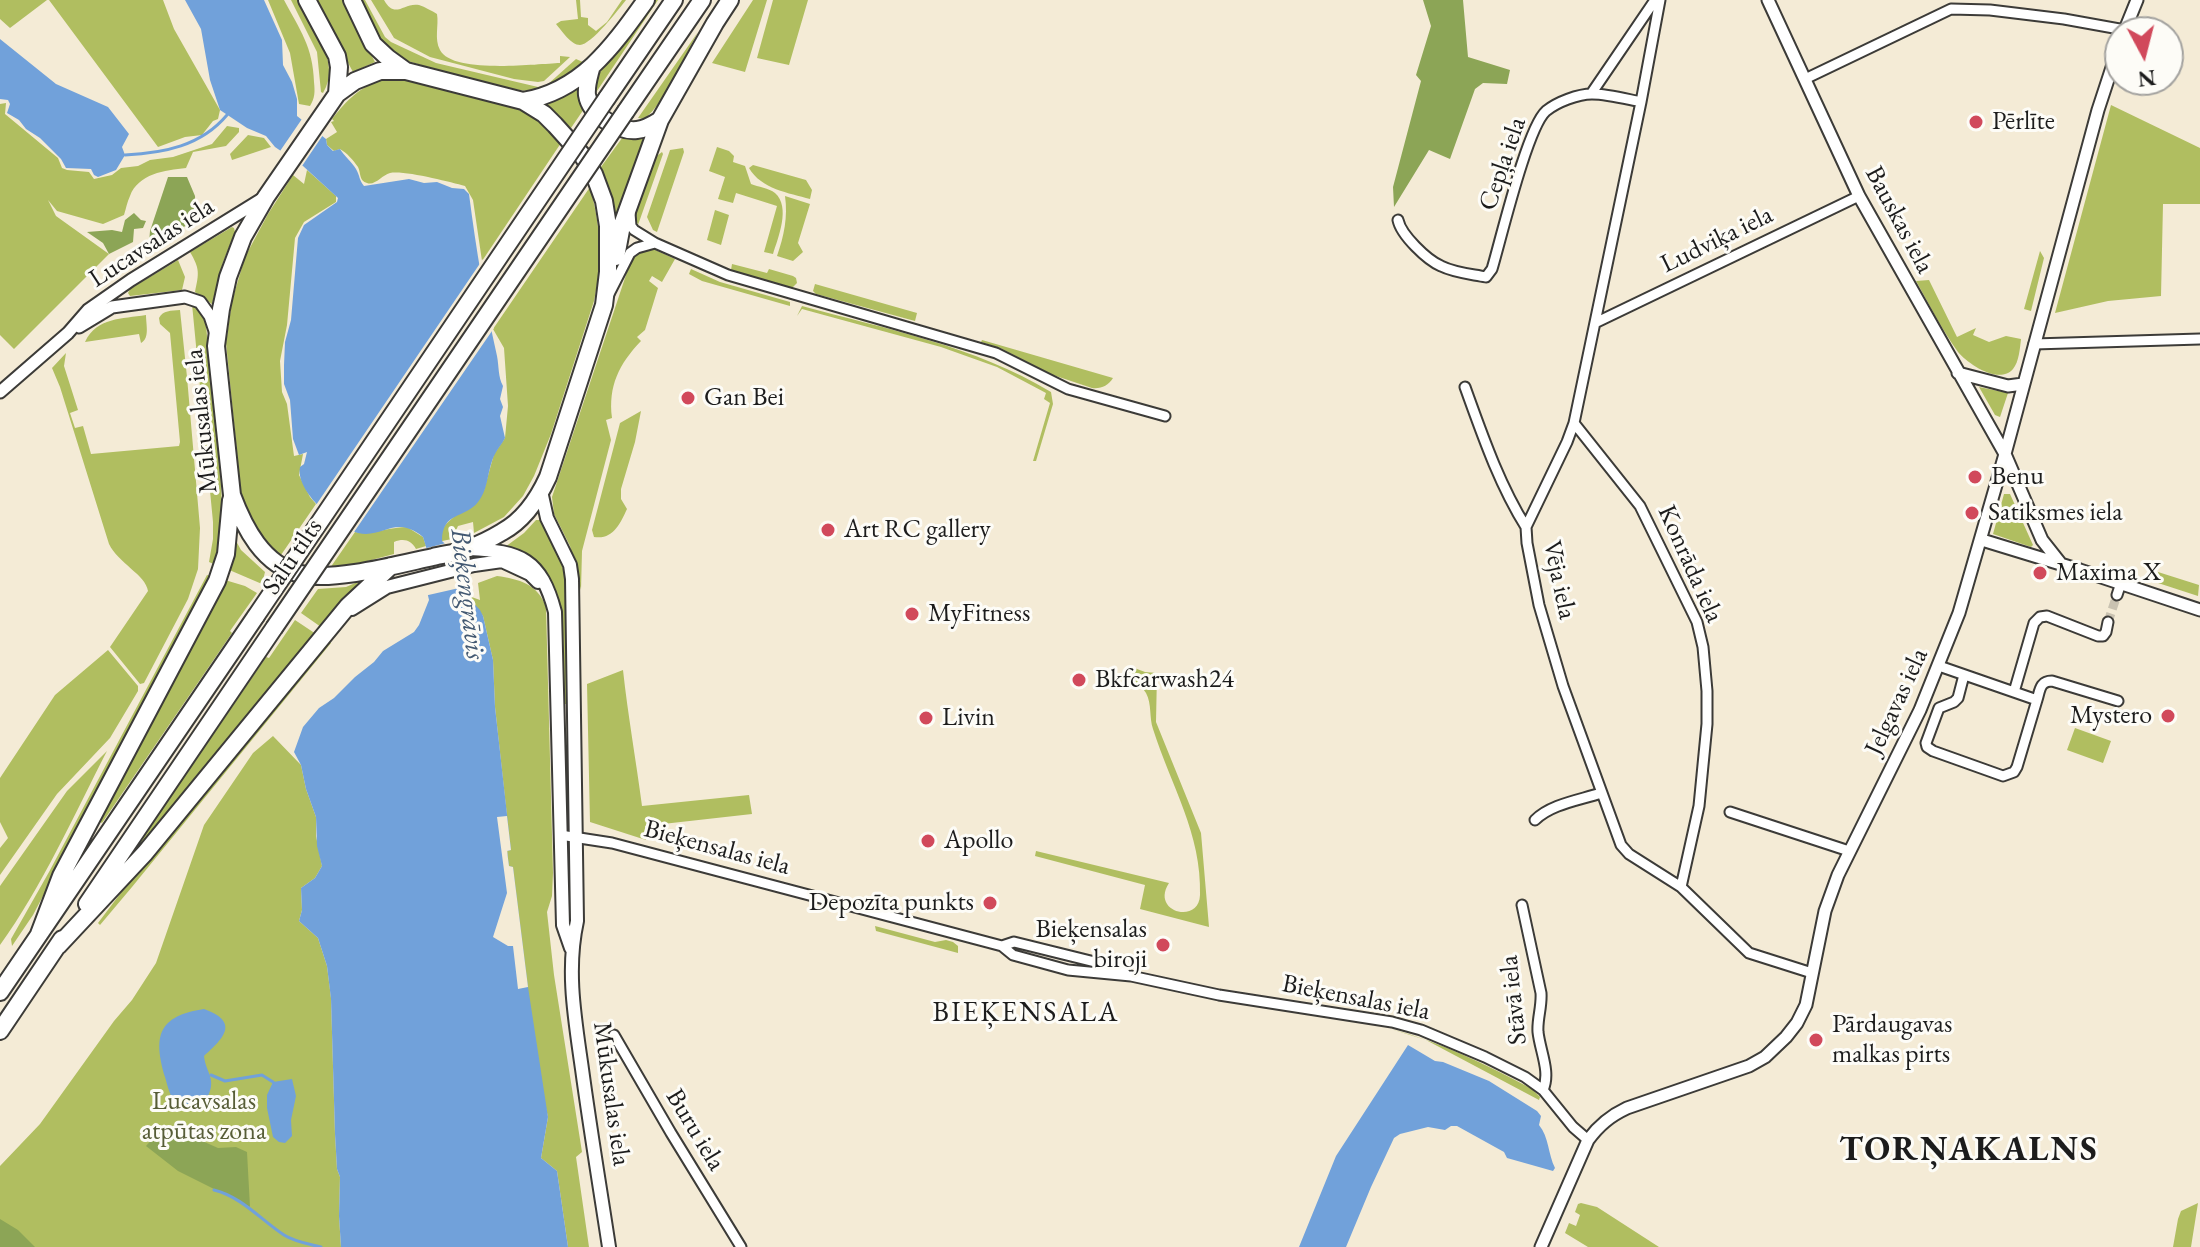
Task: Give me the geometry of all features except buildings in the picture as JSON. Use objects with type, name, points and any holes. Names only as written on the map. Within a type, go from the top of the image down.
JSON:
[{"type":"highway","points":[[307,0],[337,56],[337,94]]},
{"type":"highway","name":"Mūkusalas iela","points":[[352,0],[373,44],[406,71]]},
{"type":"highway","points":[[523,101],[551,95],[591,69],[646,0]]},
{"type":"highway","name":"Salu tilts","points":[[0,992],[674,0]]},
{"type":"highway","name":"Salu tilts","points":[[0,1031],[702,0]]},
{"type":"highway","points":[[604,305],[622,225],[660,120],[730,0]]},
{"type":"highway","points":[[591,69],[587,97],[603,118],[631,130],[649,127],[660,120]]},
{"type":"highway","name":"Mūkusalas iela","points":[[380,71],[406,71],[523,101],[544,114],[582,155],[594,174],[604,201],[608,226],[604,305],[548,477],[524,516],[471,557],[330,575],[301,574],[285,568],[257,546],[232,495],[216,346],[228,277],[243,237],[266,197],[337,94],[367,75],[380,71]]},
{"type":"highway","points":[[39,934],[61,876],[217,581],[226,554],[232,495]]},
{"type":"highway","points":[[58,946],[145,853],[339,617],[399,564]]},
{"type":"main road","name":"Mūkusalas iela","points":[[541,491],[547,518],[570,565],[572,579],[577,921],[571,948],[572,978],[609,1247]]},
{"type":"main road","name":"Mūkusalas iela","points":[[339,617],[387,587],[471,557],[506,551],[526,560],[541,575],[555,612],[563,925],[571,948]]},
{"type":"street","points":[[1591,94],[1658,0]]},
{"type":"street","name":"Vēja iela","points":[[1658,0],[1641,102],[1574,423],[1526,527],[1527,543],[1539,605],[1563,686],[1621,845],[1681,887],[1749,953],[1812,973]]},
{"type":"street","name":"Bauskas iela","points":[[1768,0],[1859,196],[2005,454]]},
{"type":"street","points":[[1805,79],[1957,4],[2104,27]]},
{"type":"street","name":"Jelgavas iela","points":[[1541,1247],[1588,1140],[1597,1127],[1627,1108],[1749,1066],[1765,1057],[1786,1037],[1806,1005],[1825,911],[1849,851],[1920,710],[1959,613],[1982,540],[2104,92]]},
{"type":"street","name":"Cepļa iela","points":[[1398,220],[1405,234],[1439,266],[1486,277],[1492,269],[1516,184],[1544,112],[1567,100],[1591,94],[1641,102]]},
{"type":"street","name":"Ludviķa iela","points":[[1595,323],[1859,196]]},
{"type":"street","name":"Lucavsalas iela","points":[[0,392],[68,333],[88,310],[266,197]]},
{"type":"street","points":[[630,206],[631,226],[640,235],[728,275],[996,353],[1068,389],[1165,416]]},
{"type":"street","points":[[604,305],[630,253],[655,243]]},
{"type":"street","name":"Lucavsalas iela","points":[[68,333],[112,307],[185,297],[200,302],[210,316],[217,336]]},
{"type":"street","points":[[2034,344],[2200,339]]},
{"type":"street","points":[[1958,373],[2008,386],[2023,384]]},
{"type":"street","points":[[1465,387],[1488,448],[1526,527]]},
{"type":"street","name":"Konrāda iela","points":[[1574,423],[1640,506],[1697,622],[1707,691],[1707,724],[1699,806],[1681,887]]},
{"type":"street","points":[[2005,454],[2042,540],[2061,564]]},
{"type":"street","points":[[1982,540],[2061,564],[2119,589],[2200,610]]},
{"type":"street","points":[[2014,692],[2034,623],[2040,617],[2047,616],[2103,636],[2108,622]]},
{"type":"street","points":[[1939,666],[2037,700]]},
{"type":"street","points":[[1964,675],[1958,698],[1939,708],[1927,747],[2003,776],[2014,772],[2017,767],[2041,684],[2052,681],[2118,701]]},
{"type":"street","points":[[1535,820],[1552,809],[1601,793]]},
{"type":"street","points":[[1730,812],[1849,851]]},
{"type":"street","name":"Bieķensalas iela","points":[[560,835],[612,843],[1002,946],[1013,955],[1068,970],[1131,976],[1219,995],[1392,1022],[1421,1030],[1525,1077],[1543,1090],[1573,1127],[1588,1140]]},
{"type":"street","name":"Stāvā iela","points":[[1522,905],[1541,993],[1538,1028],[1547,1078],[1543,1090]]},
{"type":"street","name":"Buru iela","points":[[614,1035],[741,1247]]},
{"type":"green space","points":[[0,0],[47,0],[10,28],[0,19]]},
{"type":"green space","points":[[49,0],[163,0],[174,29],[220,110],[218,119],[202,135],[185,137],[158,147]]},
{"type":"green space","points":[[268,0],[284,0],[305,39],[313,70],[314,95],[310,106],[299,104],[290,53]]},
{"type":"green space","points":[[291,0],[298,0],[323,45],[329,70],[323,93],[317,52]]},
{"type":"green space","points":[[314,0],[342,0],[375,62],[353,72]]},
{"type":"green space","points":[[358,0],[365,0],[385,37],[391,42],[436,63],[538,87],[547,85],[576,59],[585,63],[536,92],[511,89],[428,67],[401,59],[380,42]]},
{"type":"green space","points":[[371,0],[384,0],[396,10],[419,5],[437,14],[440,50],[460,62],[514,66],[560,63],[560,56],[570,57],[544,81],[538,82],[514,79],[430,57],[394,38]]},
{"type":"green space","points":[[576,0],[580,0],[581,17],[588,18],[588,25],[596,31],[607,22],[622,0],[626,0],[598,33],[580,45],[570,40],[556,24],[578,19]]},
{"type":"green space","points":[[654,0],[658,0],[593,97],[596,77]]},
{"type":"green space","points":[[753,0],[767,0],[745,72],[712,63]]},
{"type":"green space","points":[[773,0],[808,0],[789,65],[757,58]]},
{"type":"green space","points":[[1423,0],[1463,0],[1468,57],[1510,70],[1507,84],[1483,83],[1475,89],[1450,159],[1429,150],[1394,207],[1393,187],[1421,81],[1416,75],[1431,26]]},
{"type":"green space","points":[[698,32],[660,102],[644,119],[638,118]]},
{"type":"green space","points":[[382,79],[430,85],[517,109],[536,120],[561,143],[482,261],[473,200],[465,186],[397,173],[367,183],[347,155],[327,145],[326,139],[337,132],[332,119],[348,100]]},
{"type":"green space","points":[[580,85],[586,106],[571,128],[547,105]]},
{"type":"green space","points":[[6,103],[5,114],[58,158],[62,168],[89,172],[94,179],[112,175],[121,168],[173,157],[212,144],[227,126],[239,128],[226,146],[193,152],[186,168],[146,178],[134,189],[124,215],[103,224],[57,211],[48,200],[56,216],[109,254],[14,349],[0,335],[0,104]]},
{"type":"green space","points":[[2111,105],[2200,148],[2200,204],[2163,204],[2161,296],[2108,301],[2055,313]]},
{"type":"green space","points":[[649,132],[616,226],[601,167],[625,134]]},
{"type":"green space","points":[[248,135],[264,138],[271,147],[232,160],[230,154]]},
{"type":"green space","points":[[717,147],[729,151],[734,156],[733,162],[745,166],[751,184],[773,191],[780,199],[782,223],[773,254],[764,252],[777,206],[736,193],[733,203],[718,199],[725,177],[709,171]]},
{"type":"green space","points":[[683,148],[657,232],[647,217],[670,150]]},
{"type":"green space","points":[[662,152],[638,225],[636,210],[654,158]]},
{"type":"green space","points":[[753,165],[806,180],[812,190],[810,199],[761,181],[749,168]]},
{"type":"green space","points":[[307,170],[336,196],[336,202],[304,222],[295,238],[287,325],[280,361],[282,392],[287,404],[294,456],[303,454],[299,475],[316,504],[281,555],[258,536],[242,503],[226,343],[232,301],[245,257],[293,175],[304,184]]},
{"type":"green space","points":[[168,177],[187,177],[195,196],[196,220],[188,226],[175,228],[166,238],[149,243],[150,231]]},
{"type":"green space","points":[[590,187],[600,244],[594,301],[551,434],[534,476],[523,496],[504,517],[474,533],[473,522],[458,526],[452,539],[442,541],[442,529],[484,490],[494,454],[505,438],[508,406],[504,348],[493,329]]},
{"type":"green space","points":[[785,196],[810,204],[798,243],[803,252],[793,261],[777,256],[785,226]]},
{"type":"green space","points":[[715,210],[729,215],[721,245],[707,240]]},
{"type":"green space","points":[[134,213],[146,221],[143,228],[134,229],[133,242],[109,254],[103,243],[87,232],[122,232],[125,220]]},
{"type":"green space","points":[[232,227],[235,232],[212,304],[195,292],[198,271],[190,252]]},
{"type":"green space","points":[[651,248],[675,259],[662,282],[652,276],[649,281],[658,288],[645,330],[637,337],[641,341],[621,367],[614,386],[612,418],[606,420],[611,440],[582,551],[581,590],[570,546],[554,514],[552,497],[631,260],[641,251]]},
{"type":"green space","points":[[2040,251],[2044,258],[2031,311],[2024,309]]},
{"type":"green space","points":[[178,260],[185,277],[182,290],[130,296],[130,289]]},
{"type":"green space","points":[[732,264],[793,276],[797,283],[789,287],[731,270]]},
{"type":"green space","points":[[691,269],[720,282],[790,302],[790,306],[702,281],[689,274]]},
{"type":"green space","points":[[1929,280],[1957,337],[1976,328],[1973,335],[1989,342],[2006,336],[2021,339],[2013,369],[2000,375],[1992,374],[1976,367],[1958,352],[1916,281]]},
{"type":"green space","points":[[815,284],[917,313],[915,321],[816,294],[813,291]]},
{"type":"green space","points":[[192,304],[203,314],[206,325],[220,464],[222,515],[216,565],[209,562],[213,522]]},
{"type":"green space","points":[[802,306],[961,351],[992,362],[1051,392],[1053,404],[1036,461],[1033,461],[1050,403],[1044,399],[1046,393],[997,367],[941,347],[802,309],[797,316]]},
{"type":"green space","points":[[180,310],[200,528],[198,569],[188,599],[144,683],[140,684],[110,647],[148,591],[142,580],[109,544],[52,368],[66,353],[64,366],[78,410],[70,413],[75,428],[83,426],[91,454],[179,446],[170,333],[160,324],[159,318],[165,312]]},
{"type":"green space","points":[[146,315],[147,335],[141,343],[139,334],[85,342],[103,324]]},
{"type":"green space","points":[[982,340],[1113,378],[1104,386],[1092,388],[1053,375]]},
{"type":"green space","points":[[1979,387],[2008,393],[2000,417],[1995,415]]},
{"type":"green space","points":[[641,411],[621,489],[621,499],[627,509],[611,533],[594,537],[592,530],[620,423]]},
{"type":"green space","points":[[2004,494],[2010,494],[2033,545],[2031,547],[1993,534]]},
{"type":"green space","points":[[536,520],[540,520],[558,554],[565,575],[569,704],[564,704],[562,621],[556,591],[545,576],[505,547]]},
{"type":"green space","points":[[407,527],[423,537],[426,546],[416,549],[409,542],[398,541],[394,542],[394,554],[330,568],[355,532]]},
{"type":"green space","points":[[235,539],[241,550],[265,572],[262,584],[227,569]]},
{"type":"green space","points":[[2158,572],[2199,585],[2198,596],[2155,582]]},
{"type":"green space","points":[[207,575],[211,576],[33,915],[12,946],[11,939]]},
{"type":"green space","points":[[497,576],[527,584],[538,593],[546,607],[553,873],[552,896],[547,912],[582,1152],[576,1157],[589,1247],[568,1247],[557,1171],[541,1158],[548,1117],[508,946],[507,816],[493,660],[483,616],[466,595],[480,600],[478,583]]},
{"type":"green space","points":[[225,580],[257,593],[102,823],[97,820]]},
{"type":"green space","points":[[360,581],[321,627],[301,613],[318,589],[346,587]]},
{"type":"green space","points":[[295,620],[316,634],[142,848],[138,846],[266,657],[269,658]]},
{"type":"green space","points":[[326,640],[331,643],[100,925],[98,923],[123,890]]},
{"type":"green space","points":[[108,650],[138,686],[138,691],[110,738],[57,794],[0,875],[0,848],[8,838],[0,822],[0,778],[55,695]]},
{"type":"green space","points":[[1129,666],[1157,673],[1156,722],[1201,833],[1209,927],[1140,909],[1145,885],[1035,856],[1036,851],[1169,883],[1166,901],[1177,911],[1192,910],[1198,904],[1199,873],[1191,831],[1153,729],[1146,693],[1137,685],[1125,682]]},
{"type":"green space","points":[[623,670],[642,806],[749,795],[752,814],[645,826],[646,840],[590,822],[587,684]]},
{"type":"green space","points":[[2075,728],[2111,741],[2103,763],[2067,750]]},
{"type":"green space","name":"Lucavsalas atpūtas zona","points":[[273,736],[301,765],[316,817],[322,866],[315,878],[301,888],[299,921],[318,938],[327,966],[331,998],[337,1169],[340,1177],[341,1247],[0,1247],[0,1166],[40,1124],[156,963],[204,825],[253,753]]},
{"type":"green space","points":[[107,751],[44,875],[0,945],[0,886],[67,791]]},
{"type":"green space","points":[[875,926],[935,942],[953,942],[958,946],[958,953],[876,931]]},
{"type":"green space","points":[[1428,1041],[1480,1063],[1532,1089],[1540,1097],[1539,1100]]},
{"type":"green space","points":[[182,1132],[218,1148],[236,1147],[247,1152],[250,1207],[178,1171],[146,1146],[157,1134]]},
{"type":"green space","points":[[1581,1203],[1597,1207],[1659,1247],[1588,1247],[1565,1233],[1569,1223],[1576,1226],[1580,1215],[1575,1212]]},
{"type":"green space","points":[[2198,1203],[2191,1247],[2173,1247],[2181,1211]]},
{"type":"green space","points":[[0,1219],[18,1230],[35,1247],[0,1247]]},
{"type":"water","points":[[185,0],[264,0],[282,40],[283,65],[297,99],[297,116],[326,139],[333,151],[340,149],[354,166],[364,186],[409,179],[437,182],[464,189],[469,194],[503,386],[500,416],[505,438],[492,460],[482,497],[473,507],[450,520],[443,531],[442,541],[456,554],[466,595],[483,616],[493,660],[495,707],[511,850],[507,851],[509,866],[513,867],[548,1117],[541,1158],[557,1171],[568,1247],[341,1247],[340,1177],[337,1169],[327,966],[318,938],[299,921],[301,888],[315,878],[322,866],[317,846],[316,817],[301,765],[294,752],[303,727],[319,708],[334,698],[383,651],[414,632],[419,625],[429,600],[422,569],[427,550],[423,537],[413,530],[397,527],[367,534],[339,524],[319,507],[304,487],[300,467],[307,452],[299,455],[293,439],[290,400],[284,384],[285,342],[291,320],[298,238],[304,225],[337,202],[338,198],[303,166],[275,147],[266,136],[220,110],[210,80],[201,29]]},
{"type":"water","points":[[0,39],[56,84],[108,107],[129,134],[122,147],[125,155],[116,170],[98,177],[91,169],[66,168],[40,138],[7,113],[8,100],[0,99]]},
{"type":"water","points":[[204,1009],[222,1019],[225,1025],[218,1043],[204,1056],[211,1087],[206,1100],[178,1106],[171,1096],[161,1063],[160,1039],[168,1023],[189,1012]]},
{"type":"water","points":[[1408,1045],[1435,1061],[1489,1081],[1537,1111],[1555,1168],[1553,1171],[1507,1158],[1504,1152],[1457,1126],[1445,1130],[1428,1127],[1400,1134],[1394,1138],[1346,1247],[1299,1247],[1336,1156]]},
{"type":"water","points":[[292,1079],[296,1096],[291,1120],[292,1136],[285,1143],[273,1137],[267,1095],[273,1082]]},
{"type":"pier","points":[[304,116],[325,132],[300,169],[278,154]]},
{"type":"pier","points":[[483,259],[494,328],[352,535],[314,508]]},
{"type":"pier","points":[[450,542],[460,553],[468,586],[424,596],[418,569],[423,549]]},
{"type":"pier","points":[[507,816],[511,850],[507,851],[509,866],[513,867],[528,987],[518,989],[513,946],[493,937],[507,893],[497,817]]},
{"type":"waterway","points":[[125,155],[168,150],[194,141],[217,126],[227,115]]},
{"type":"waterway","points":[[211,1075],[225,1081],[262,1075],[273,1082]]},
{"type":"waterway","points":[[214,1190],[242,1203],[288,1237],[321,1247]]},
{"type":"tunnel","points":[[2108,622],[2117,595]]},
{"type":"place","name":"Pērlīte","points":[[1976,122]]},
{"type":"place","name":"Gan Bei","points":[[688,398]]},
{"type":"place","name":"Benu","points":[[1975,477]]},
{"type":"place","name":"Satiksmes iela","points":[[1972,513]]},
{"type":"place","name":"Art RC gallery","points":[[828,530]]},
{"type":"place","name":"Maxima X","points":[[2040,573]]},
{"type":"place","name":"MyFitness","points":[[912,614]]},
{"type":"place","name":"Bkfcarwash24","points":[[1079,680]]},
{"type":"place","name":"Mystero","points":[[2168,716]]},
{"type":"place","name":"Livin","points":[[926,718]]},
{"type":"place","name":"Apollo","points":[[928,841]]},
{"type":"place","name":"Depozīta punkts","points":[[990,903]]},
{"type":"place","name":"Bieķensalas biroji","points":[[1163,945]]},
{"type":"place","name":"Pārdaugavas malkas pirts","points":[[1816,1040]]},
{"type":"district","name":"BIEĶENSALA","points":[[1026,1013]]},
{"type":"district","name":"TORŅAKALNS","points":[[1969,1151]]},
{"type":"water label","name":"Bieķengrāvis","points":[[467,594]]}]
